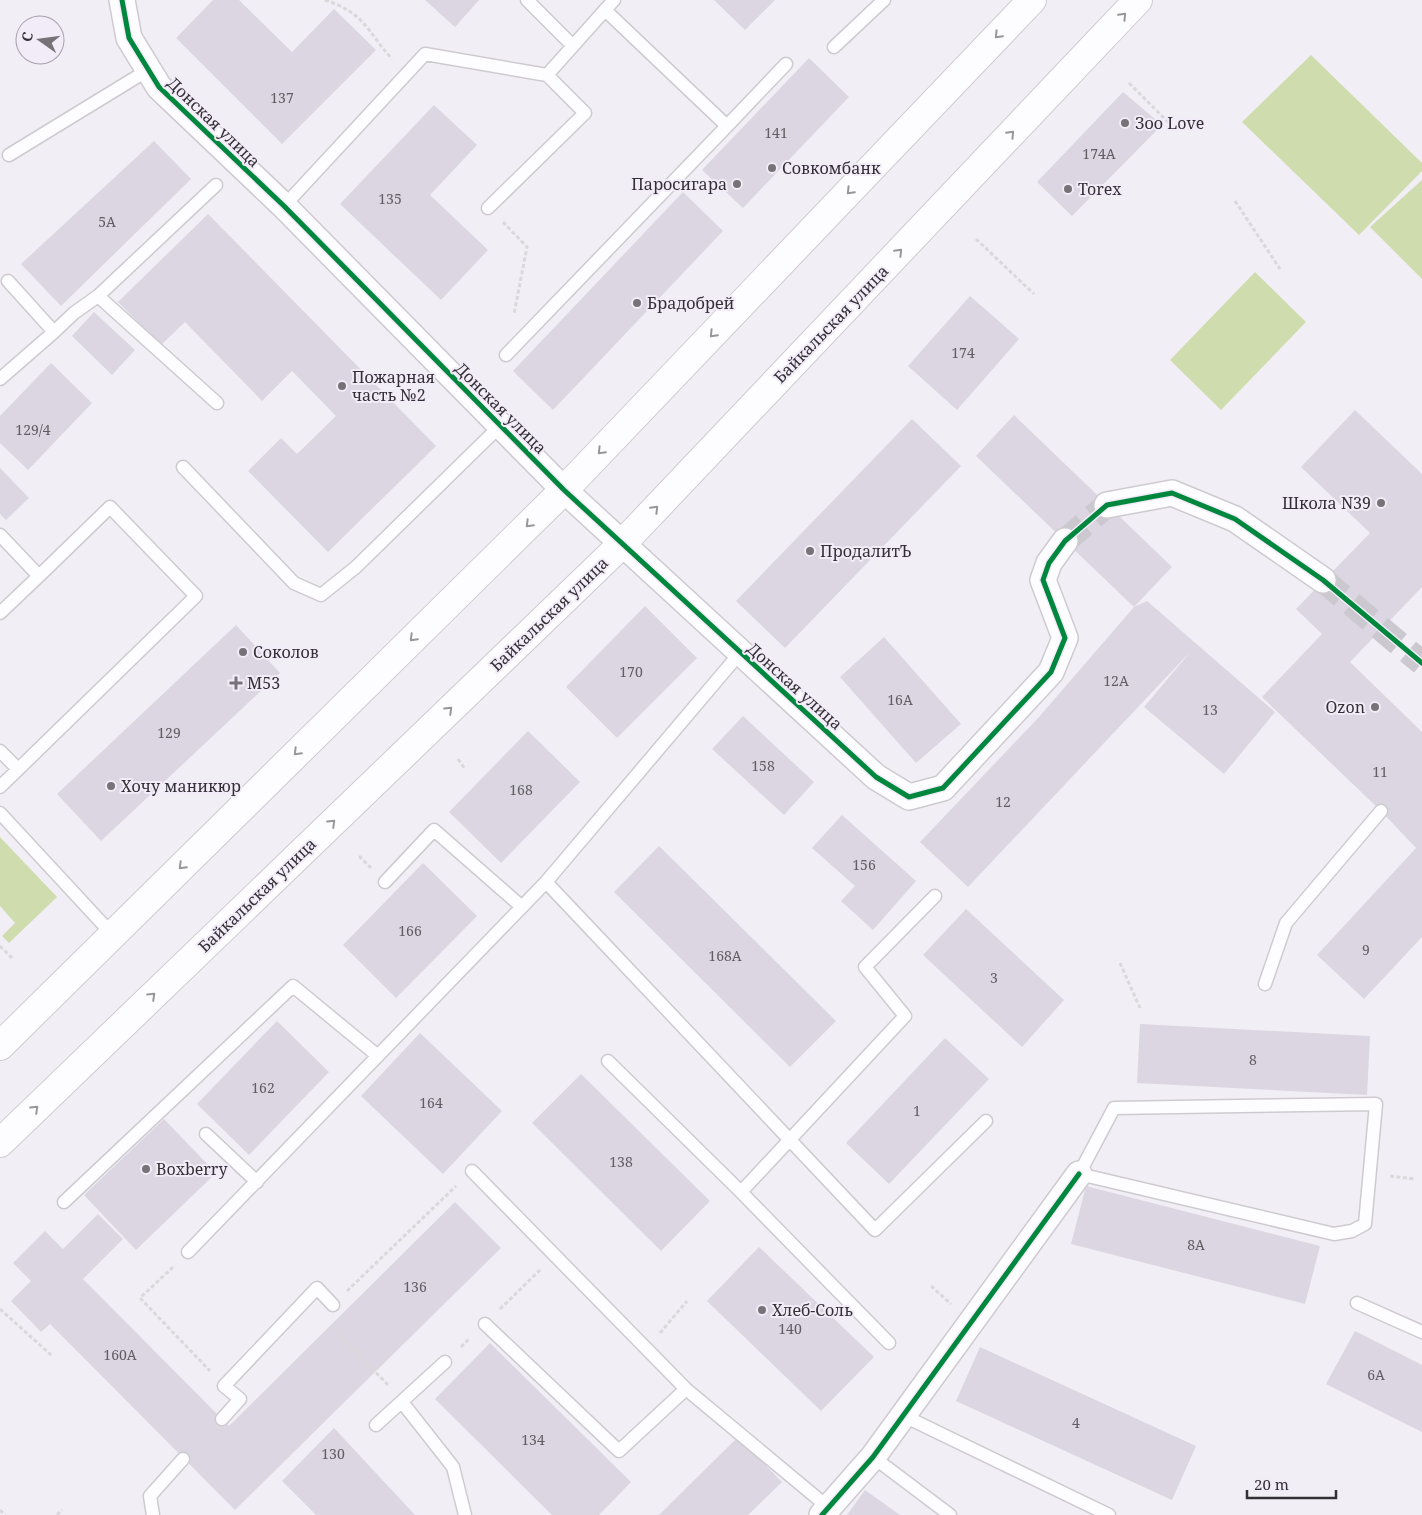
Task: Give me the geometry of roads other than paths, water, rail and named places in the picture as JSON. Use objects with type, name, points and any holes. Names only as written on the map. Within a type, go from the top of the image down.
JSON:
[{"type":"main road","points":[[0,1046],[564,490],[1032,0]]},
{"type":"main road","name":"Байкальская улица","points":[[0,1143],[621,545],[1138,0]]},
{"type":"street","name":"Донская улица","points":[[122,0],[129,38],[159,87],[284,206],[564,490],[621,545],[876,777],[909,797],[943,788],[1051,672],[1064,638],[1043,580],[1049,563],[1065,541]]},
{"type":"street","points":[[1107,505],[1172,493],[1235,519],[1323,580]]},
{"type":"street","points":[[826,1511],[873,1457],[904,1416],[1080,1174]]},
{"type":"lane","points":[[527,0],[573,46]]},
{"type":"lane","points":[[547,75],[614,0]]},
{"type":"lane","points":[[834,47],[884,0]]},
{"type":"lane","points":[[605,10],[726,126]]},
{"type":"lane","points":[[284,206],[425,54],[547,75],[585,112],[488,208]]},
{"type":"lane","points":[[506,356],[786,64]]},
{"type":"lane","points":[[8,155],[148,70]]},
{"type":"lane","points":[[0,379],[74,313],[98,296],[216,185]]},
{"type":"lane","points":[[8,281],[54,332]]},
{"type":"lane","points":[[98,296],[217,403]]},
{"type":"lane","points":[[183,467],[294,583],[321,595],[356,567],[501,425]]},
{"type":"lane","points":[[0,613],[110,507],[196,596],[0,787]]},
{"type":"lane","points":[[0,536],[39,576]]},
{"type":"lane","points":[[188,1252],[546,882],[740,653]]},
{"type":"lane","points":[[0,752],[18,770]]},
{"type":"lane","points":[[1265,984],[1286,923],[1381,811]]},
{"type":"lane","points":[[0,813],[112,934]]},
{"type":"lane","points":[[385,882],[434,830],[522,907]]},
{"type":"lane","points":[[546,882],[874,1230],[986,1121]]},
{"type":"lane","points":[[741,1192],[905,1016],[865,967],[935,896]]},
{"type":"lane","points":[[64,1202],[293,986],[378,1056]]},
{"type":"lane","points":[[608,1061],[741,1192],[889,1343]]},
{"type":"lane","points":[[1376,1104],[1365,1224],[1352,1231],[1334,1234],[1080,1174],[1114,1108],[1376,1104]]},
{"type":"lane","points":[[206,1134],[257,1182]]},
{"type":"lane","points":[[472,1171],[686,1389],[826,1511]]},
{"type":"lane","points":[[222,1419],[240,1400],[224,1386],[317,1288],[333,1305]]},
{"type":"lane","points":[[1357,1303],[1422,1332]]},
{"type":"lane","points":[[485,1324],[619,1451],[686,1389]]},
{"type":"lane","points":[[376,1425],[445,1362]]},
{"type":"lane","points":[[402,1402],[453,1467],[465,1515]]},
{"type":"lane","points":[[904,1416],[1109,1515]]},
{"type":"lane","points":[[873,1457],[950,1515]]},
{"type":"lane","points":[[153,1515],[150,1496],[183,1458]]},
{"type":"tunnel","points":[[1065,541],[1107,505]]},
{"type":"tunnel","points":[[1323,580],[1422,663]]},
{"type":"place","name":"Зоо Love","points":[[1125,123]]},
{"type":"place","name":"Совкомбанк","points":[[772,168]]},
{"type":"place","name":"Паросигара","points":[[737,184]]},
{"type":"place","name":"Torex","points":[[1068,189]]},
{"type":"place","name":"Брадобрей","points":[[637,303]]},
{"type":"place","name":"Пожарная часть №2","points":[[342,386]]},
{"type":"place","name":"Школа N39","points":[[1381,503]]},
{"type":"place","name":"ПродалитЪ","points":[[810,551]]},
{"type":"place","name":"Соколов","points":[[243,652]]},
{"type":"place","name":"М53","points":[[236,683]]},
{"type":"place","name":"Ozon","points":[[1375,707]]},
{"type":"place","name":"Хочу маникюр","points":[[111,786]]},
{"type":"place","name":"Boxberry","points":[[146,1169]]},
{"type":"place","name":"Хлеб-Соль","points":[[762,1310]]}]
